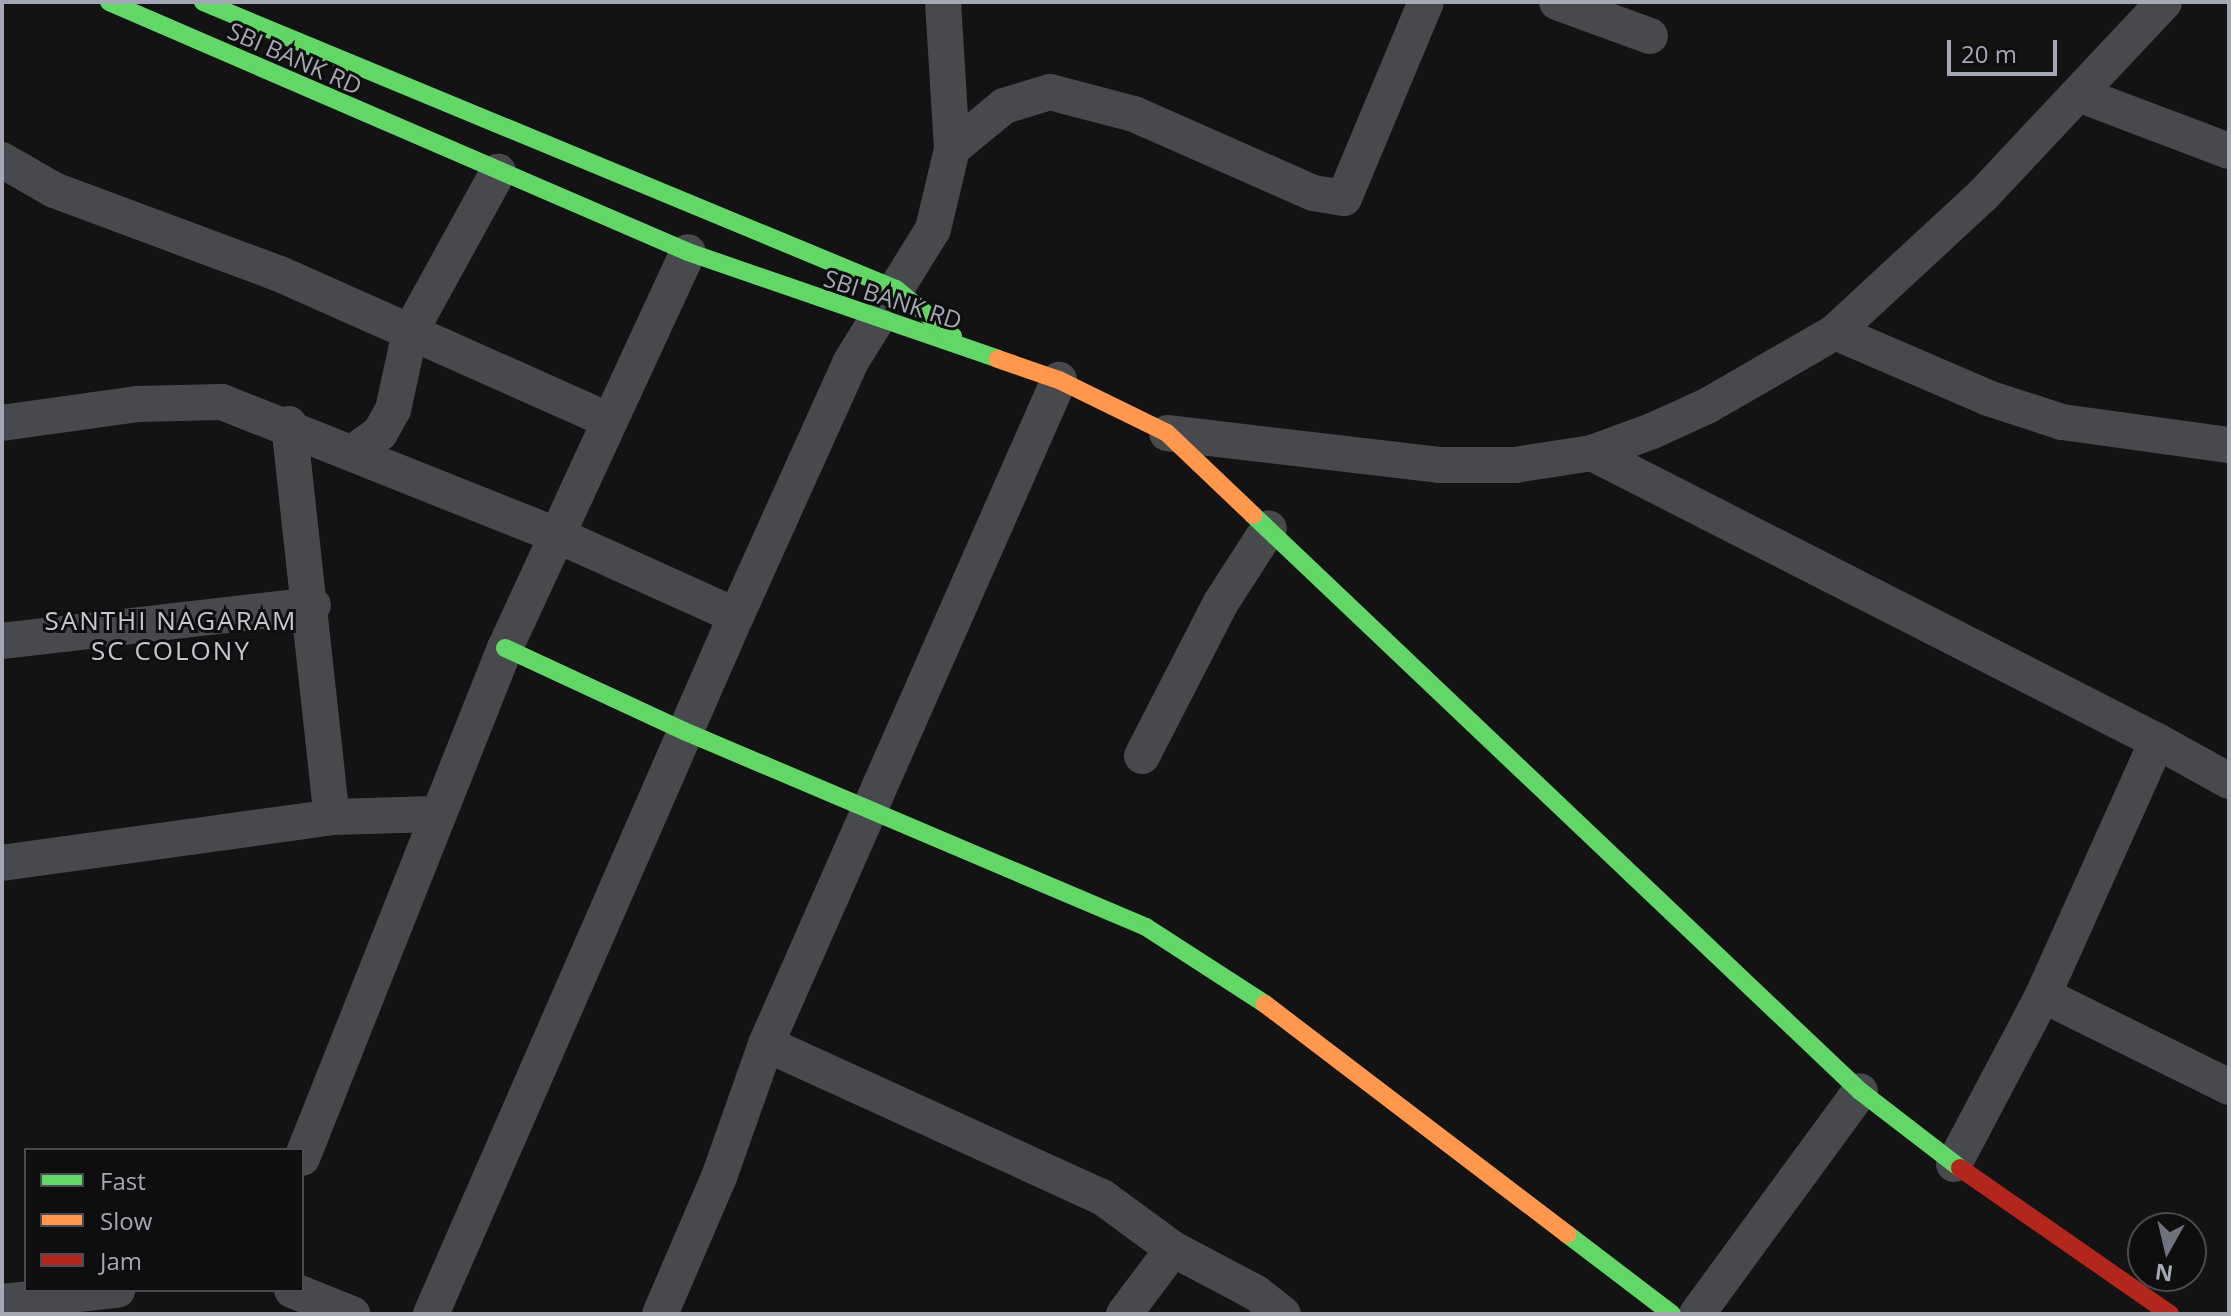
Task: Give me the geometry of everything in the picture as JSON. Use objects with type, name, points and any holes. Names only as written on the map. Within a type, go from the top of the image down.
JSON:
[{"type":"street","name":"SBI BANK RD","points":[[109,2],[688,252],[876,321],[970,350]]},
{"type":"street","name":"SBI BANK RD","points":[[203,2],[896,289],[970,350]]},
{"type":"street","points":[[896,289],[933,229],[952,149],[943,2]]},
{"type":"street","points":[[952,149],[1004,106],[1050,92],[1134,114],[1313,193],[1344,198],[1426,2]]},
{"type":"street","points":[[1557,2],[1650,36]]},
{"type":"street","points":[[1167,433],[1439,465],[1515,465],[1592,453],[1707,406],[1835,332],[1982,196],[2164,2]]},
{"type":"street","points":[[2078,94],[2229,151]]},
{"type":"street","points":[[2,160],[54,190],[174,231],[610,421]]},
{"type":"street","points":[[355,451],[380,433],[393,410],[410,332],[498,172]]},
{"type":"street","points":[[304,1153],[436,814],[505,648],[688,252]]},
{"type":"street","points":[[431,1314],[684,731],[850,363],[876,321]]},
{"type":"street","points":[[1835,332],[1988,398],[2062,422],[2227,445]]},
{"type":"street","points":[[970,350],[1059,380],[1167,433],[1860,1091],[1954,1164],[2170,1314]]},
{"type":"street","points":[[660,1314],[719,1177],[766,1044],[1059,380]]},
{"type":"street","points":[[2,423],[201,400],[289,424],[557,535],[736,616]]},
{"type":"street","points":[[289,424],[313,605],[332,817]]},
{"type":"street","points":[[1592,453],[2157,741],[2229,781]]},
{"type":"street","points":[[1142,756],[1220,604],[1269,528]]},
{"type":"street","points":[[2,641],[313,605]]},
{"type":"street","points":[[505,648],[867,811],[1146,927],[1228,976],[1672,1314]]},
{"type":"street","points":[[1954,1164],[2043,995],[2157,741]]},
{"type":"street","points":[[2,863],[332,817],[436,814]]},
{"type":"street","points":[[2043,995],[2229,1087]]},
{"type":"street","points":[[766,1044],[1102,1197],[1173,1249],[1256,1293],[1283,1314]]},
{"type":"street","points":[[1697,1314],[1860,1091]]},
{"type":"street","points":[[1124,1314],[1173,1249]]},
{"type":"street","points":[[2,1302],[98,1292]]},
{"type":"street","points":[[297,1292],[352,1314]]},
{"type":"traffic: fast","points":[[109,2],[688,252],[998,359]]},
{"type":"traffic: fast","points":[[203,2],[896,289],[953,336]]},
{"type":"traffic: fast","points":[[1253,515],[1860,1091],[1960,1168]]},
{"type":"traffic: fast","points":[[505,648],[684,731],[1146,927],[1265,1004]]},
{"type":"traffic: fast","points":[[1567,1234],[1672,1314]]},
{"type":"traffic: slow","points":[[998,359],[1059,380],[1167,433],[1253,515]]},
{"type":"traffic: slow","points":[[1265,1004],[1567,1234]]},
{"type":"traffic: jam","points":[[1960,1168],[2170,1314]]},
{"type":"district","name":"SANTHI NAGARAM SC COLONY","points":[[171,636]]}]
